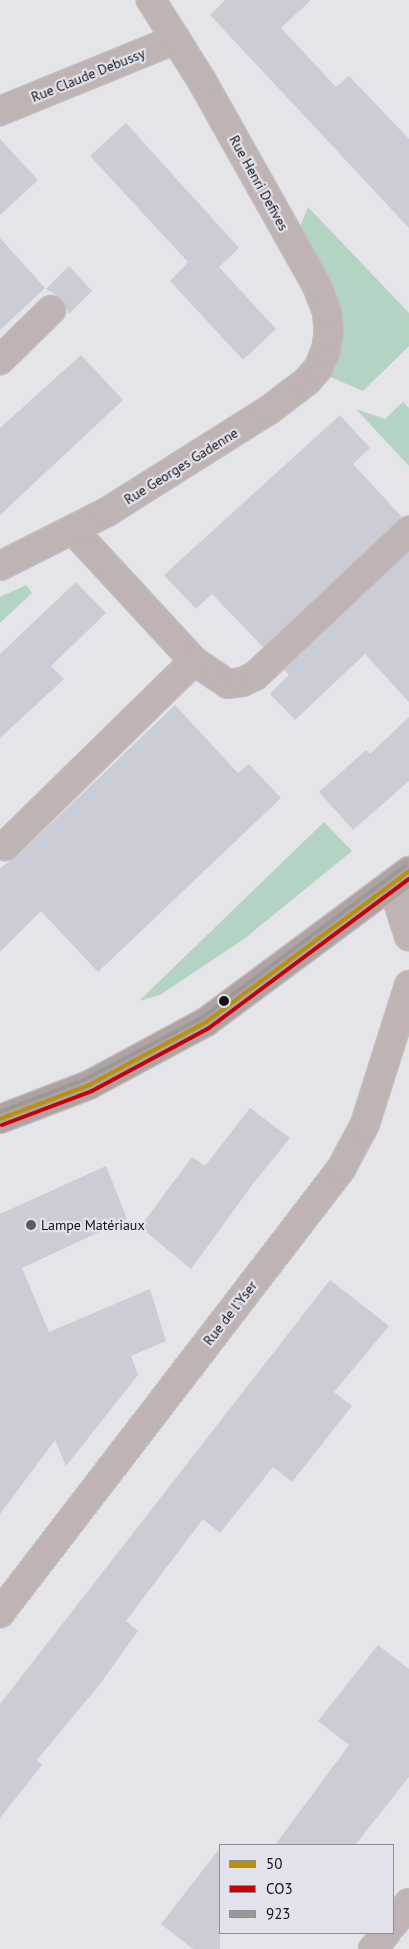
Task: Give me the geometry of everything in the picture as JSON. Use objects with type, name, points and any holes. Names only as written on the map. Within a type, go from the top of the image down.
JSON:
[{"type":"main road","points":[[0,1119],[89,1085],[206,1022],[400,878]]},
{"type":"street","name":"Rue Henri Defives","points":[[151,0],[176,39],[317,286],[327,312],[329,332]]},
{"type":"street","name":"Rue Claude Debussy","points":[[0,111],[176,39]]},
{"type":"street","points":[[0,360],[51,310]]},
{"type":"street","name":"Rue Georges Gadenne","points":[[2,561],[73,530],[155,484],[289,396],[319,367],[329,332]]},
{"type":"street","points":[[73,530],[194,661],[228,684],[242,682],[255,676],[409,531]]},
{"type":"street","points":[[5,846],[194,661]]},
{"type":"street","points":[[400,878],[409,936]]},
{"type":"street","name":"Rue de l'Yser","points":[[0,1613],[341,1169],[365,1124],[390,1052],[409,985]]},
{"type":"street","points":[[394,1923],[409,1902]]},
{"type":"street","points":[[373,1949],[385,1934]]},
{"type":"green space","points":[[308,207],[409,313],[409,346],[363,391],[328,376],[341,352],[344,332],[337,309],[298,232]]},
{"type":"green space","points":[[403,402],[409,408],[409,466],[356,409],[385,419]]},
{"type":"green space","points":[[26,585],[32,593],[0,623],[0,597]]},
{"type":"green space","points":[[324,822],[352,851],[244,939],[160,995],[139,1001]]},
{"type":"building","points":[[225,0],[311,0],[281,28],[336,87],[349,76],[409,139],[409,228],[210,15]]},
{"type":"building","points":[[126,123],[239,248],[219,267],[276,329],[243,360],[170,281],[188,262],[90,156]]},
{"type":"building","points":[[0,139],[38,180],[0,215]]},
{"type":"building","points":[[0,238],[45,288],[0,330]]},
{"type":"building","points":[[69,266],[92,291],[69,314],[62,299],[46,289]]},
{"type":"building","points":[[81,355],[123,400],[0,515],[0,428]]},
{"type":"building","points":[[340,415],[370,448],[353,464],[402,517],[263,647],[212,594],[196,609],[164,575]]},
{"type":"building","points":[[409,552],[409,702],[365,654],[295,720],[270,694],[289,675],[284,670]]},
{"type":"building","points":[[76,582],[106,613],[51,666],[64,679],[0,738],[0,654]]},
{"type":"building","points":[[175,705],[238,773],[249,764],[281,798],[98,972],[41,911],[0,952],[0,868],[16,857]]},
{"type":"building","points":[[409,717],[409,781],[353,830],[319,792],[366,750],[370,754]]},
{"type":"building","points":[[250,1108],[290,1138],[255,1181],[191,1269],[140,1227],[192,1157],[205,1166]]},
{"type":"building","points":[[106,1166],[127,1219],[22,1268],[49,1332],[150,1289],[166,1341],[131,1356],[138,1375],[66,1466],[55,1440],[0,1514],[0,1214]]},
{"type":"building","points":[[330,1280],[389,1326],[334,1392],[352,1406],[292,1482],[273,1467],[220,1533],[203,1519],[126,1621],[138,1631],[100,1684],[37,1760],[42,1765],[0,1818],[0,1704]]},
{"type":"building","points":[[378,1645],[409,1669],[409,1777],[356,1844],[276,1844],[349,1745],[318,1721]]},
{"type":"building","points":[[219,1849],[220,1949],[193,1949],[161,1924]]},
{"type":"transit line","name":"923","points":[[0,1112],[86,1079],[203,1017],[405,866]]},
{"type":"transit line","name":"50","points":[[0,1119],[89,1085],[206,1022],[409,871]]},
{"type":"transit line","name":"CO3","points":[[2,1125],[92,1091],[209,1028],[409,879]]},
{"type":"place","name":"Lampe Matériaux","points":[[31,1225]]}]
